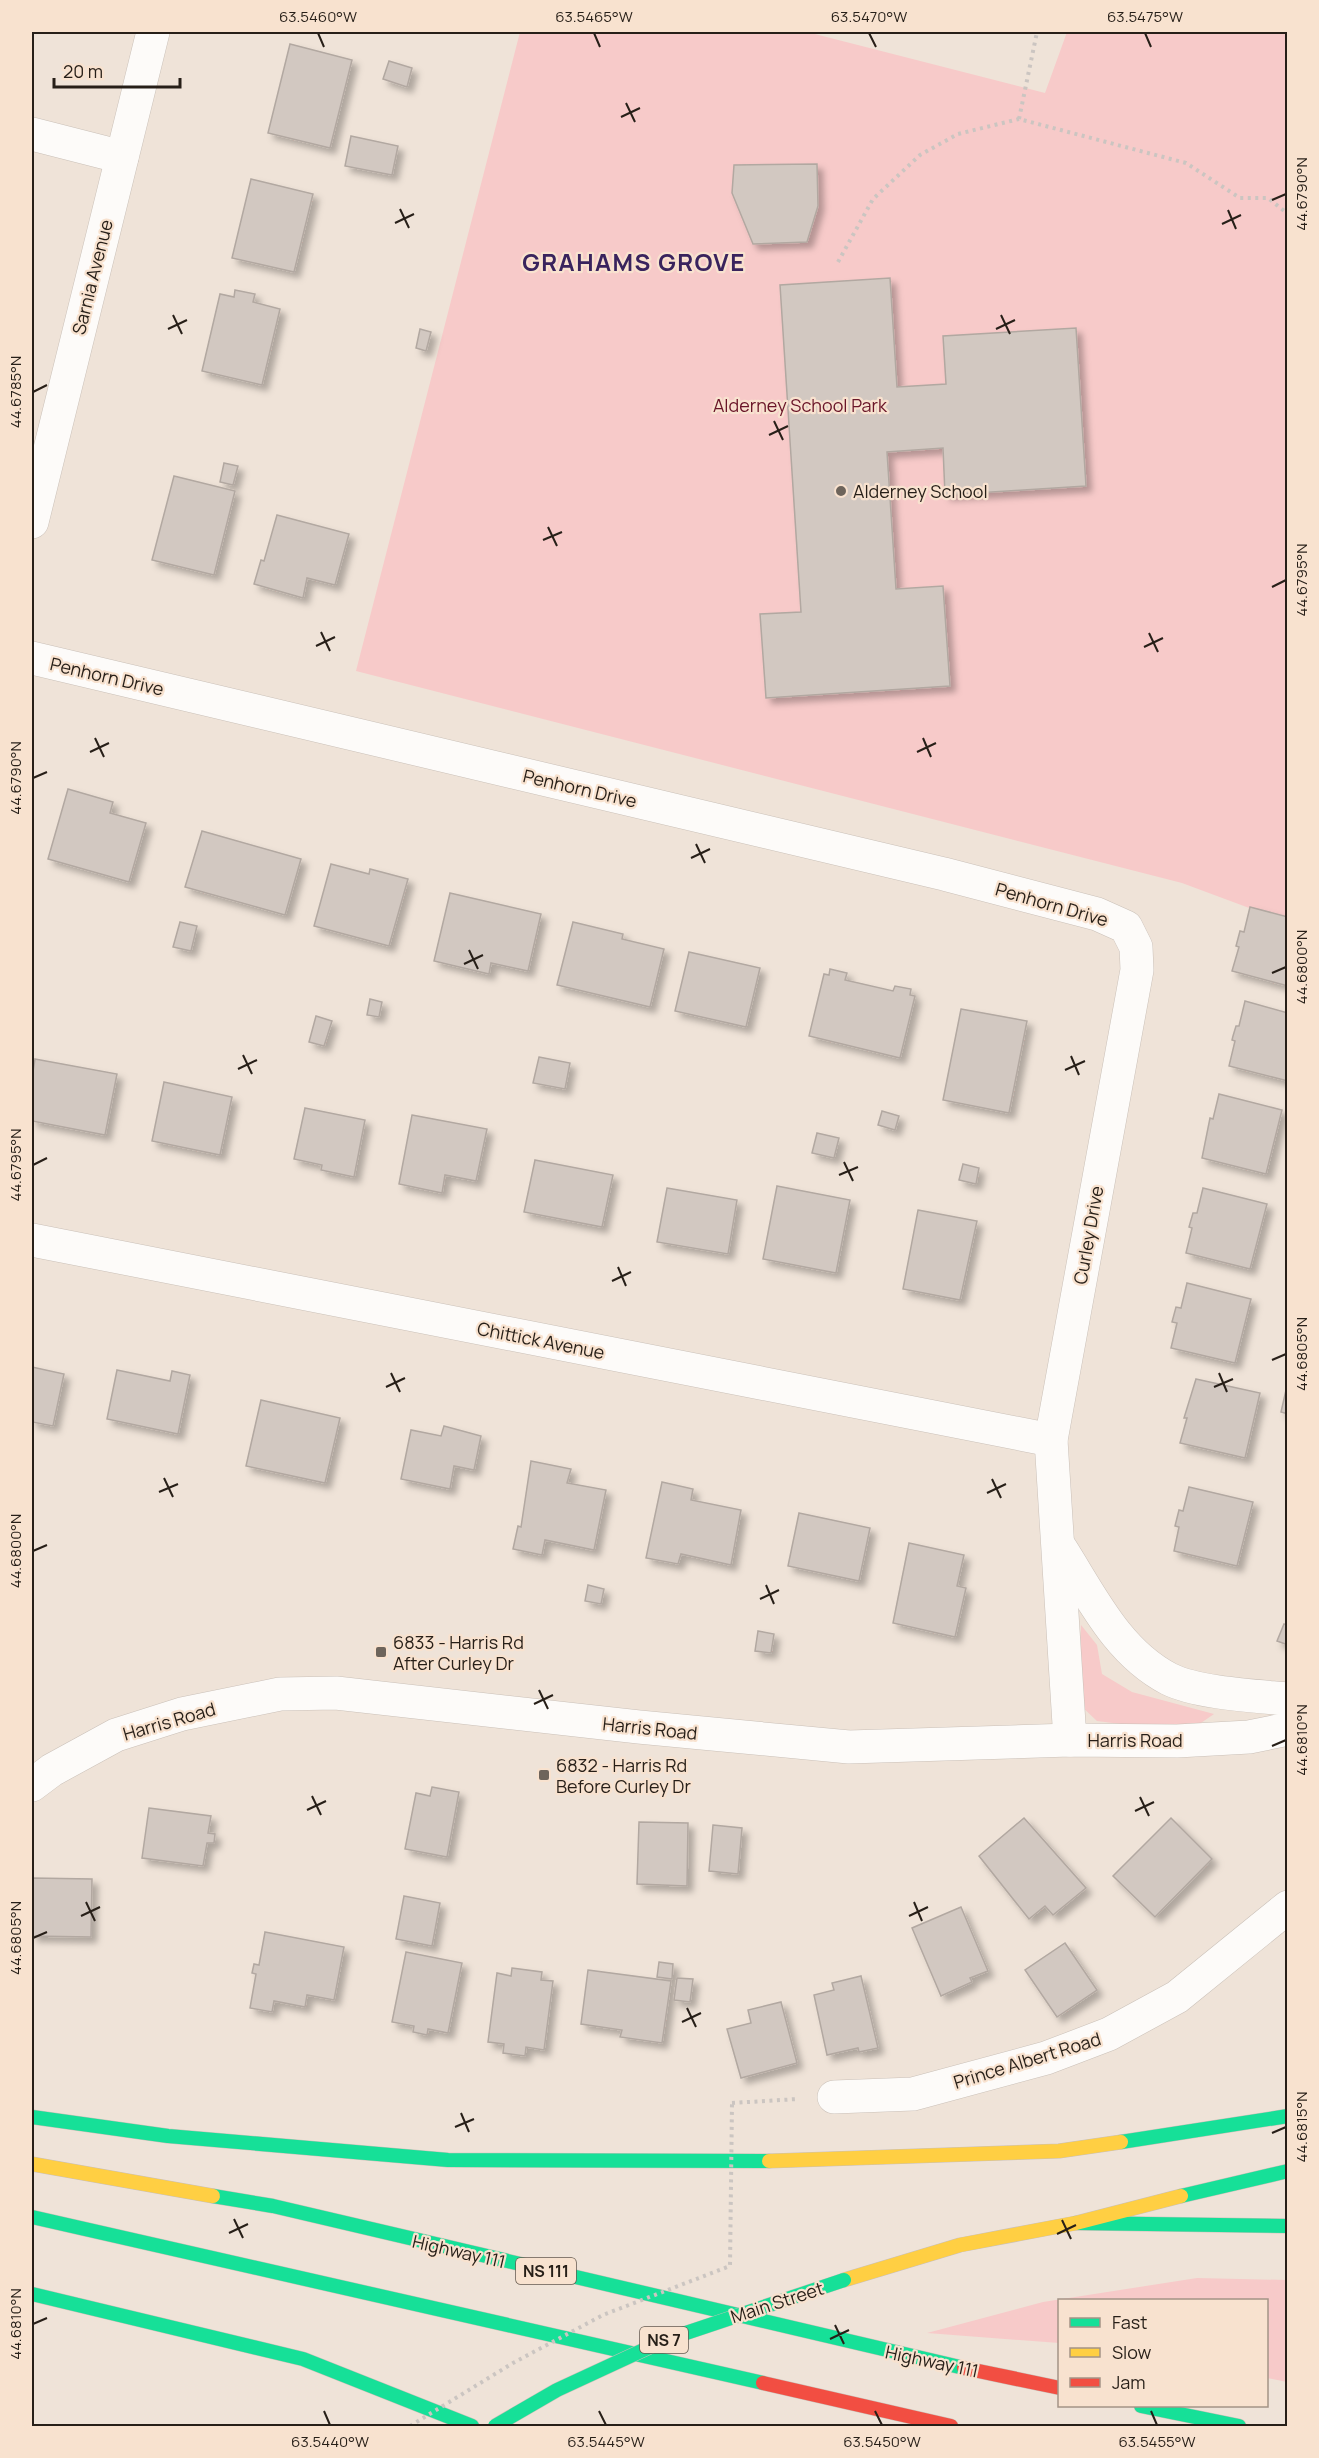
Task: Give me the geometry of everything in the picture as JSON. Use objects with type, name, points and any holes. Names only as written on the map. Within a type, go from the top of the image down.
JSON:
[{"type":"main road","points":[[32,2117],[168,2136],[448,2160],[736,2162],[1059,2151],[1287,2116]]},
{"type":"main road","name":"Highway 111","points":[[32,2164],[273,2206],[863,2346],[1058,2388]]},
{"type":"main road","points":[[1076,2223],[1242,2180],[1287,2171]]},
{"type":"main road","points":[[32,2217],[951,2427]]},
{"type":"main road","points":[[1076,2223],[1287,2226]]},
{"type":"main road","name":"Main Street","points":[[495,2427],[556,2390],[665,2340],[844,2280],[960,2246],[1076,2223]]},
{"type":"main road","points":[[32,2294],[303,2360],[472,2427]]},
{"type":"main road","points":[[1146,2407],[1239,2427]]},
{"type":"street","name":"Sarnia Avenue","points":[[32,522],[153,32]]},
{"type":"street","points":[[32,134],[122,157]]},
{"type":"street","name":"Penhorn Drive","points":[[32,658],[944,874],[1097,914],[1126,927]]},
{"type":"street","name":"Curley Drive","points":[[1070,1740],[1060,1547],[1051,1440],[1137,970],[1136,947],[1126,927]]},
{"type":"street","name":"Chittick Avenue","points":[[32,1239],[1051,1440]]},
{"type":"street","name":"Curley Drive","points":[[1060,1547],[1118,1638],[1161,1674],[1171,1680],[1225,1693],[1287,1699]]},
{"type":"street","name":"Harris Road","points":[[32,1785],[52,1770],[116,1735],[183,1714],[280,1694],[336,1693],[849,1748],[1070,1740],[1249,1737],[1287,1729]]},
{"type":"street","name":"Prince Albert Road","points":[[834,2097],[913,2094],[1046,2058],[1109,2034],[1177,1997],[1287,1907]]},
{"type":"path","points":[[1019,119],[1037,32]]},
{"type":"path","points":[[838,262],[873,199],[920,155],[958,134],[1019,119],[1186,163],[1240,198],[1268,198],[1287,214]]},
{"type":"path","points":[[410,2427],[513,2363],[603,2315],[730,2266],[732,2103],[834,2097]]},
{"type":"green space","name":"Alderney School Park","points":[[520,32],[807,32],[1045,93],[1067,32],[1287,32],[1287,922],[1182,883],[356,671]]},
{"type":"green space","points":[[1081,1625],[1097,1645],[1102,1674],[1132,1692],[1214,1714],[1195,1727],[1144,1727],[1097,1721],[1078,1703]]},
{"type":"green space","points":[[1197,2278],[1287,2280],[1287,2382],[1268,2378],[1268,2299],[1062,2299]]},
{"type":"green space","points":[[1058,2300],[1058,2343],[927,2333]]},
{"type":"building","points":[[290,44],[352,60],[330,148],[268,133]]},
{"type":"building","points":[[389,61],[412,68],[407,87],[383,79]]},
{"type":"building","points":[[351,136],[398,146],[392,175],[345,166]]},
{"type":"building","points":[[817,164],[818,206],[807,242],[753,244],[732,193],[734,165]]},
{"type":"building","points":[[251,179],[313,194],[294,272],[232,258]]},
{"type":"building","name":"Alderney School","points":[[890,278],[897,387],[946,384],[943,336],[1076,328],[1086,486],[945,495],[943,448],[887,452],[896,589],[943,586],[950,686],[766,698],[760,614],[801,612],[780,285]]},
{"type":"building","points":[[235,290],[255,294],[253,302],[280,309],[262,385],[202,371],[220,294],[234,297]]},
{"type":"building","points":[[420,329],[431,332],[426,351],[416,348]]},
{"type":"building","points":[[224,463],[238,466],[233,485],[220,482]]},
{"type":"building","points":[[174,476],[235,491],[214,575],[152,560]]},
{"type":"building","points":[[277,515],[349,534],[335,585],[307,578],[303,598],[254,584],[261,560],[264,561]]},
{"type":"building","points":[[68,789],[113,802],[110,813],[146,823],[129,882],[48,859]]},
{"type":"building","points":[[202,831],[301,859],[285,915],[185,887]]},
{"type":"building","points":[[331,864],[369,874],[370,869],[408,879],[389,946],[314,926]]},
{"type":"building","points":[[450,893],[541,914],[528,971],[491,963],[489,974],[434,961]]},
{"type":"building","points":[[1250,907],[1288,917],[1288,986],[1232,971],[1239,947],[1236,946],[1240,931],[1244,932]]},
{"type":"building","points":[[180,922],[197,926],[191,951],[173,947]]},
{"type":"building","points":[[573,922],[623,934],[622,939],[664,949],[650,1007],[557,985]]},
{"type":"building","points":[[689,952],[760,968],[746,1027],[675,1011]]},
{"type":"building","points":[[830,969],[847,973],[845,980],[893,991],[895,986],[911,989],[910,995],[915,996],[900,1058],[809,1036],[824,974],[829,975]]},
{"type":"building","points":[[370,999],[382,1002],[379,1017],[367,1015]]},
{"type":"building","points":[[1245,1001],[1288,1013],[1288,1081],[1229,1066],[1235,1041],[1232,1040],[1236,1026],[1239,1026]]},
{"type":"building","points":[[961,1009],[1027,1021],[1009,1113],[943,1100]]},
{"type":"building","points":[[316,1016],[332,1021],[324,1046],[309,1042]]},
{"type":"building","points":[[539,1057],[570,1063],[565,1089],[533,1083]]},
{"type":"building","points":[[35,1059],[117,1074],[105,1135],[32,1121],[32,1078]]},
{"type":"building","points":[[164,1082],[232,1097],[220,1155],[152,1141]]},
{"type":"building","points":[[1219,1094],[1282,1110],[1266,1174],[1202,1158],[1210,1118],[1213,1119]]},
{"type":"building","points":[[305,1108],[365,1120],[354,1177],[321,1170],[322,1165],[294,1159]]},
{"type":"building","points":[[882,1111],[899,1116],[895,1130],[878,1125]]},
{"type":"building","points":[[412,1115],[487,1129],[476,1181],[445,1175],[442,1193],[399,1184]]},
{"type":"building","points":[[817,1133],[839,1138],[834,1158],[812,1153]]},
{"type":"building","points":[[535,1160],[613,1175],[602,1227],[524,1212]]},
{"type":"building","points":[[963,1164],[979,1168],[976,1184],[959,1180]]},
{"type":"building","points":[[777,1186],[850,1200],[836,1273],[763,1259]]},
{"type":"building","points":[[667,1188],[737,1200],[728,1254],[657,1242]]},
{"type":"building","points":[[1203,1188],[1267,1204],[1250,1269],[1186,1253],[1192,1228],[1189,1227],[1193,1213],[1197,1213]]},
{"type":"building","points":[[918,1210],[977,1221],[960,1300],[903,1289]]},
{"type":"building","points":[[1187,1283],[1251,1299],[1235,1363],[1171,1348],[1177,1323],[1172,1322],[1176,1307],[1181,1308]]},
{"type":"building","points":[[32,1367],[64,1374],[53,1426],[32,1422]]},
{"type":"building","points":[[117,1370],[170,1381],[172,1371],[190,1375],[178,1434],[107,1419]]},
{"type":"building","points":[[1196,1379],[1260,1393],[1245,1458],[1180,1443],[1187,1418],[1184,1418]]},
{"type":"building","points":[[1286,1390],[1288,1390],[1288,1414],[1281,1412]]},
{"type":"building","points":[[261,1400],[340,1418],[325,1483],[246,1466]]},
{"type":"building","points":[[444,1426],[481,1436],[474,1470],[454,1466],[450,1489],[401,1479],[411,1430],[441,1436]]},
{"type":"building","points":[[531,1461],[571,1469],[567,1483],[606,1490],[594,1550],[545,1540],[542,1555],[513,1549],[518,1526],[521,1527]]},
{"type":"building","points":[[662,1482],[693,1489],[691,1500],[741,1510],[731,1565],[681,1554],[678,1564],[646,1558]]},
{"type":"building","points":[[1189,1487],[1253,1502],[1237,1566],[1174,1551],[1179,1527],[1175,1526],[1179,1510],[1183,1511]]},
{"type":"building","points":[[799,1513],[870,1528],[859,1581],[788,1566]]},
{"type":"building","points":[[909,1543],[964,1555],[957,1586],[966,1588],[955,1637],[893,1623]]},
{"type":"building","points":[[588,1585],[604,1589],[601,1604],[585,1601]]},
{"type":"building","points":[[1284,1624],[1288,1625],[1288,1645],[1277,1641]]},
{"type":"building","points":[[758,1631],[774,1634],[771,1653],[755,1651]]},
{"type":"building","points":[[432,1787],[459,1792],[447,1857],[405,1849],[416,1793],[430,1796]]},
{"type":"building","points":[[149,1808],[211,1816],[208,1833],[215,1834],[214,1843],[207,1843],[203,1866],[142,1858]]},
{"type":"building","points":[[1024,1818],[1086,1888],[1053,1915],[1045,1906],[1029,1919],[979,1856]]},
{"type":"building","points":[[1171,1818],[1212,1859],[1155,1917],[1113,1876]]},
{"type":"building","points":[[639,1822],[688,1823],[687,1886],[637,1884]]},
{"type":"building","points":[[713,1825],[742,1828],[738,1874],[709,1871]]},
{"type":"building","points":[[32,1878],[92,1879],[91,1937],[32,1936]]},
{"type":"building","points":[[404,1896],[440,1903],[432,1946],[396,1939]]},
{"type":"building","points":[[961,1907],[988,1971],[970,1978],[972,1982],[941,1996],[912,1928]]},
{"type":"building","points":[[265,1932],[344,1947],[334,2000],[307,1995],[305,2007],[274,2001],[272,2012],[250,2008],[256,1974],[252,1973],[254,1964],[259,1965]]},
{"type":"building","points":[[1065,1943],[1097,1990],[1057,2017],[1025,1970]]},
{"type":"building","points":[[406,1952],[462,1963],[448,2033],[428,2029],[427,2035],[413,2032],[414,2026],[392,2022]]},
{"type":"building","points":[[659,1962],[673,1964],[672,1979],[657,1977]]},
{"type":"building","points":[[512,1968],[542,1972],[541,1980],[553,1981],[544,2050],[526,2047],[525,2056],[503,2053],[504,2044],[488,2042],[497,1973],[511,1976]]},
{"type":"building","points":[[588,1970],[671,1981],[662,2043],[620,2037],[622,2030],[581,2024]]},
{"type":"building","points":[[861,1976],[878,2048],[859,2052],[858,2048],[827,2055],[814,1995],[834,1990],[832,1983]]},
{"type":"building","points":[[677,1978],[693,1979],[690,2002],[674,2000]]},
{"type":"building","points":[[781,2002],[797,2063],[741,2078],[727,2029],[751,2023],[748,2010]]},
{"type":"traffic: fast","points":[[1121,2142],[1288,2116]]},
{"type":"traffic: fast","points":[[32,2117],[168,2136],[448,2160],[769,2161]]},
{"type":"traffic: fast","points":[[1181,2196],[1288,2171]]},
{"type":"traffic: fast","points":[[213,2196],[273,2206],[964,2368]]},
{"type":"traffic: fast","points":[[32,2217],[763,2383]]},
{"type":"traffic: fast","points":[[1076,2223],[1288,2226]]},
{"type":"traffic: fast","points":[[495,2426],[557,2390],[665,2340],[844,2280]]},
{"type":"traffic: fast","points":[[32,2294],[303,2359],[472,2426]]},
{"type":"traffic: fast","points":[[1146,2407],[1239,2426]]},
{"type":"traffic: slow","points":[[769,2161],[1059,2151],[1121,2142]]},
{"type":"traffic: slow","points":[[32,2164],[213,2196]]},
{"type":"traffic: slow","points":[[844,2280],[960,2245],[1076,2223],[1181,2196]]},
{"type":"traffic: jam","points":[[964,2368],[1058,2388]]},
{"type":"traffic: jam","points":[[763,2383],[951,2426]]},
{"type":"place","name":"Alderney School","points":[[841,491]]},
{"type":"place","name":"6833 - Harris Rd After Curley Dr","points":[[381,1652]]},
{"type":"place","name":"6832 - Harris Rd Before Curley Dr","points":[[544,1775]]},
{"type":"district","name":"GRAHAMS GROVE","points":[[634,261]]}]
